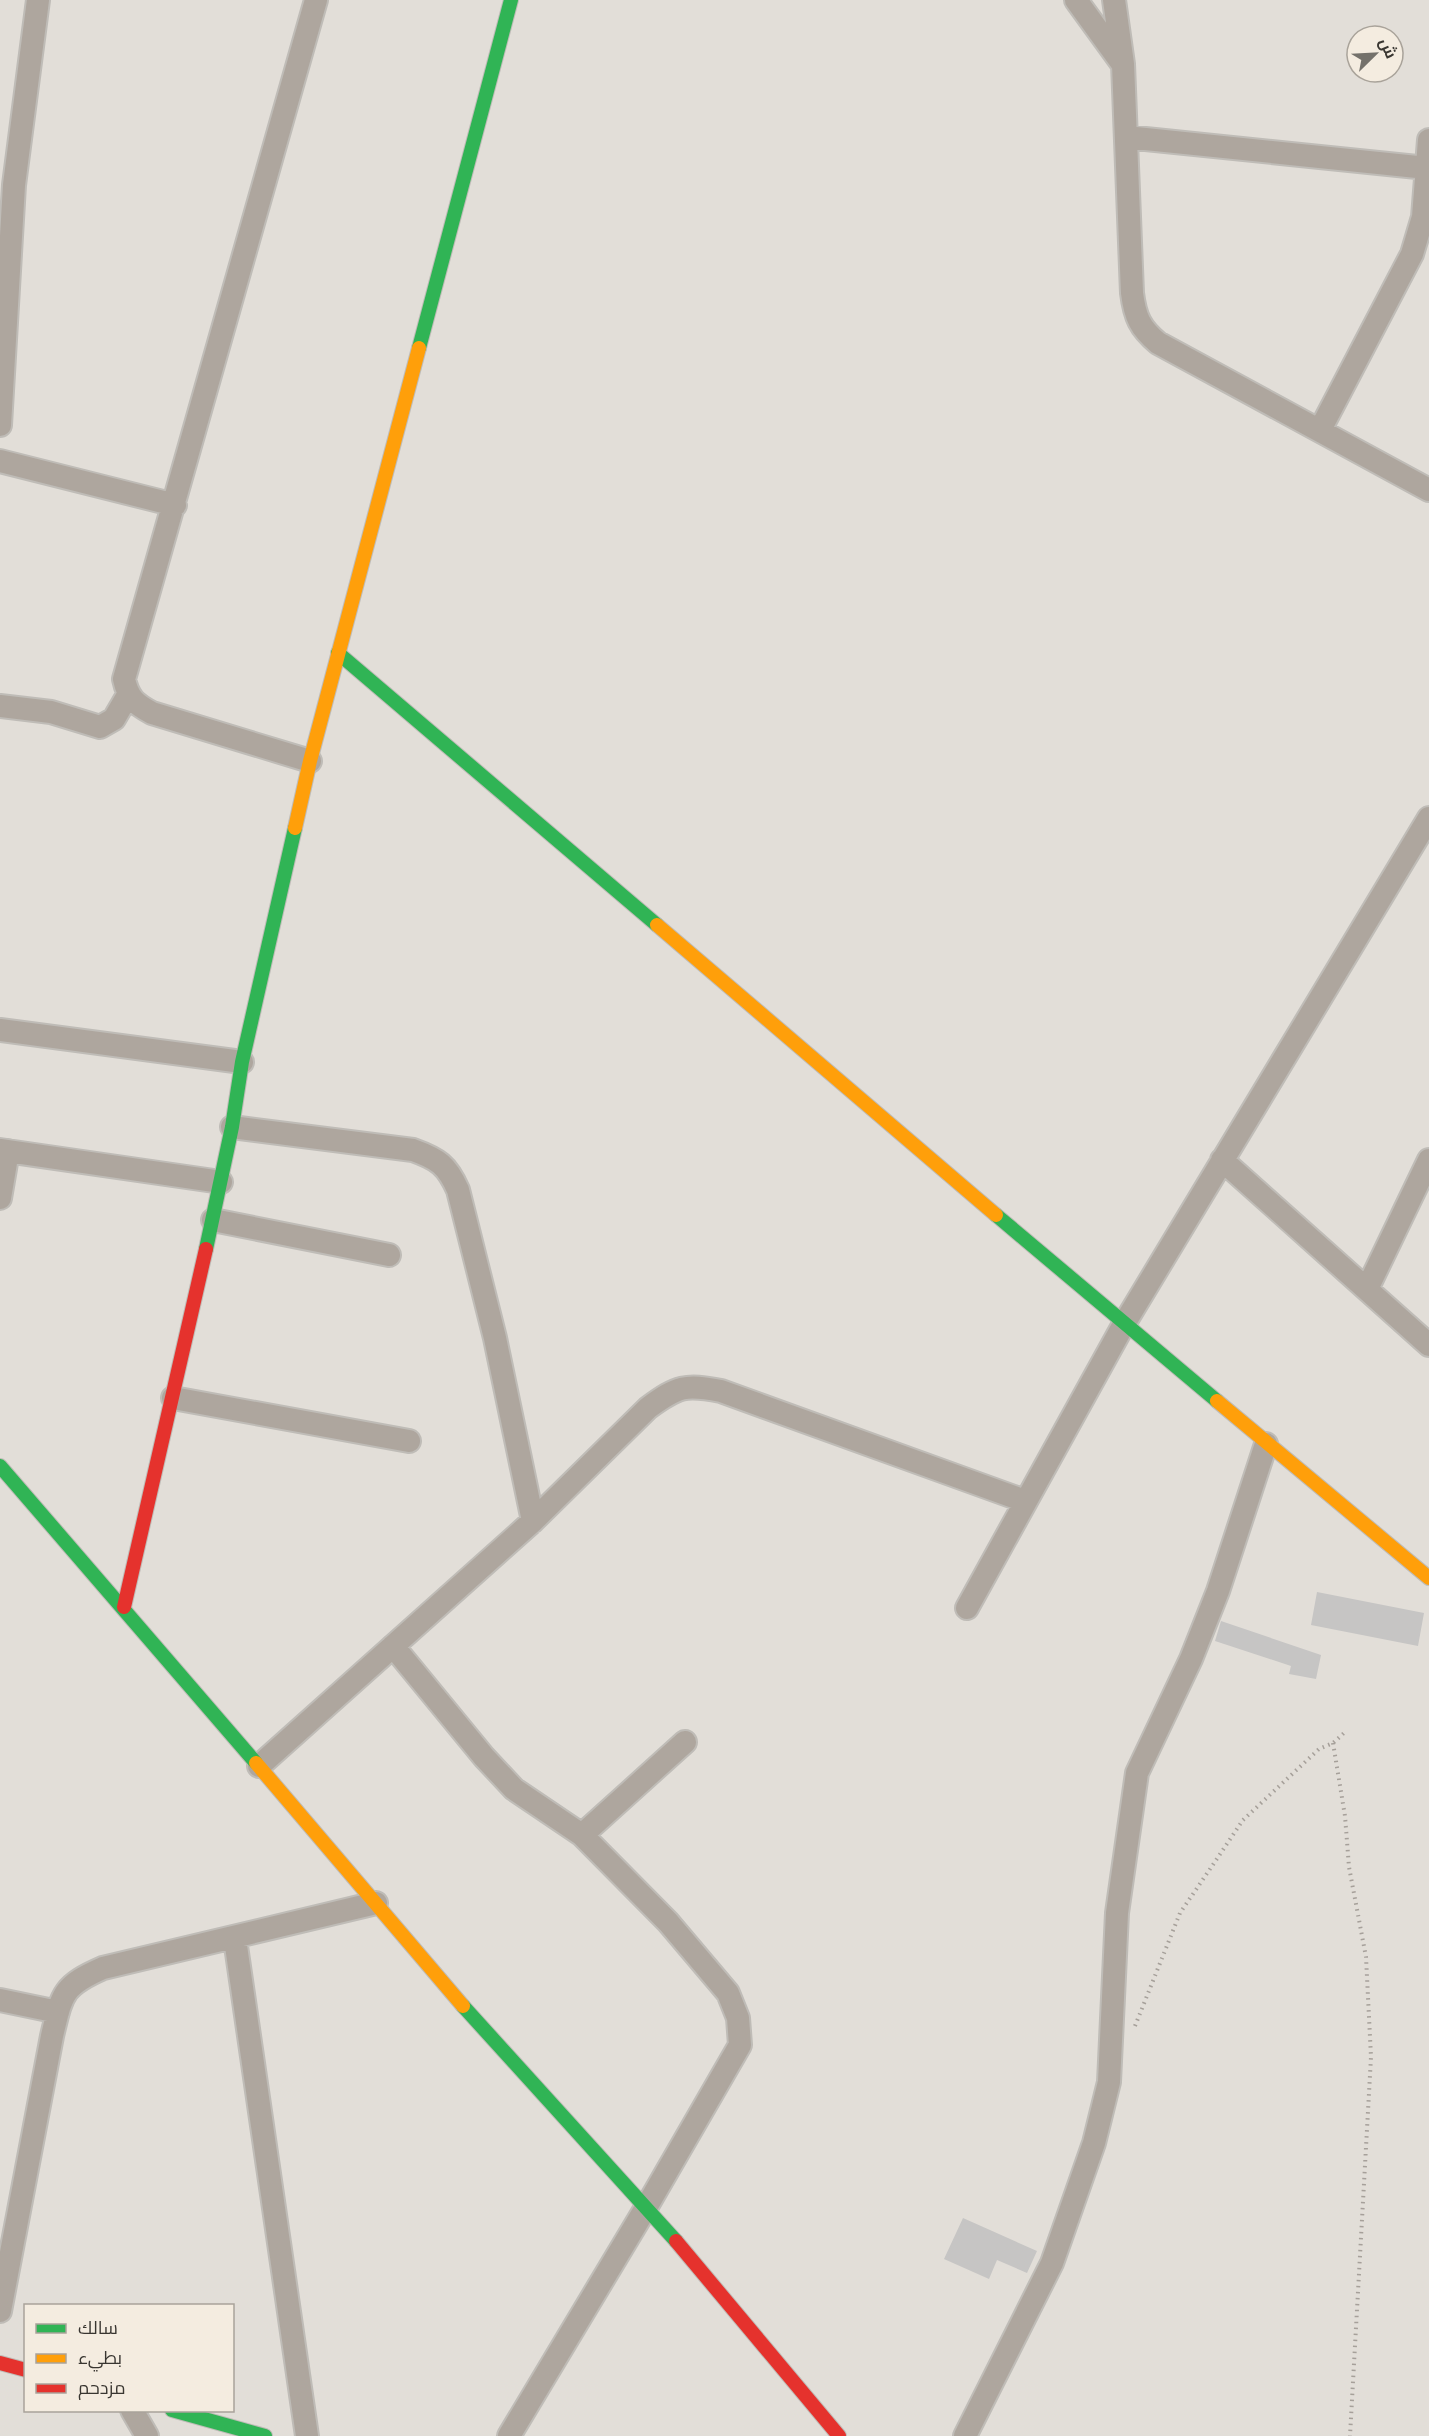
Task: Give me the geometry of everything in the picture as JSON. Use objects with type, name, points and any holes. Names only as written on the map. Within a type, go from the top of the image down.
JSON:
[{"type":"street","points":[[0,425],[7,183],[38,0]]},
{"type":"street","points":[[310,761],[152,713],[139,706],[128,695],[124,679],[316,0]]},
{"type":"street","points":[[124,1607],[213,1220],[232,1127],[242,1062],[310,761],[511,0]]},
{"type":"street","points":[[1076,0],[1123,64]]},
{"type":"street","points":[[1114,0],[1123,64],[1132,293],[1135,314],[1143,331],[1158,343],[1429,490]]},
{"type":"street","points":[[1126,137],[1427,168]]},
{"type":"street","points":[[1320,430],[1412,254],[1423,217],[1429,140]]},
{"type":"street","points":[[0,461],[92,486],[175,505]]},
{"type":"street","points":[[338,653],[1124,1324],[1429,1578]]},
{"type":"street","points":[[0,706],[51,712],[100,727],[114,719],[128,695]]},
{"type":"street","points":[[967,1608],[1124,1324],[1429,818]]},
{"type":"street","points":[[0,1030],[242,1062]]},
{"type":"street","points":[[232,1127],[413,1150],[433,1157],[449,1170],[458,1190],[495,1338],[533,1521]]},
{"type":"street","points":[[0,1198],[4,1151],[221,1182]]},
{"type":"street","points":[[1222,1160],[1429,1345]]},
{"type":"street","points":[[1366,1289],[1429,1160]]},
{"type":"street","points":[[213,1220],[389,1256]]},
{"type":"street","points":[[259,1766],[533,1521],[648,1408],[670,1392],[692,1385],[721,1391],[1025,1501]]},
{"type":"street","points":[[173,1398],[410,1441]]},
{"type":"street","points":[[965,2436],[1052,2263],[1094,2143],[1109,2082],[1116,1973],[1117,1913],[1137,1773],[1191,1659],[1218,1591],[1266,1444]]},
{"type":"street","points":[[0,1466],[124,1607],[451,1992],[647,2206],[839,2436]]},
{"type":"street","points":[[393,1646],[484,1757],[514,1789],[582,1835],[668,1922],[728,1993],[738,2018],[740,2045],[647,2206],[509,2436]]},
{"type":"street","points":[[582,1835],[686,1742]]},
{"type":"street","points":[[0,2312],[62,1996],[78,1979],[103,1968],[235,1939],[376,1903]]},
{"type":"street","points":[[235,1939],[307,2436]]},
{"type":"street","points":[[0,2000],[58,2012]]},
{"type":"street","points":[[0,2363],[24,2369]]},
{"type":"street","points":[[133,2412],[147,2436]]},
{"type":"street","points":[[179,2412],[265,2436]]},
{"type":"path","points":[[1134,2030],[1180,1913],[1243,1820],[1320,1749],[1333,1743],[1344,1733]]},
{"type":"path","points":[[1333,1743],[1345,1816],[1349,1867],[1366,1958],[1371,2057],[1350,2436]]},
{"type":"building","points":[[1317,1592],[1424,1613],[1418,1646],[1311,1625]]},
{"type":"building","points":[[1221,1621],[1321,1655],[1316,1679],[1289,1674],[1291,1666],[1215,1641]]},
{"type":"building","points":[[963,2218],[1037,2251],[1027,2273],[997,2260],[989,2279],[944,2259]]},
{"type":"traffic: fast","points":[[419,348],[511,0]]},
{"type":"traffic: fast","points":[[338,653],[657,925]]},
{"type":"traffic: fast","points":[[206,1249],[232,1127],[242,1062],[295,828]]},
{"type":"traffic: fast","points":[[996,1215],[1217,1401]]},
{"type":"traffic: fast","points":[[0,1466],[256,1763]]},
{"type":"traffic: fast","points":[[463,2006],[676,2241]]},
{"type":"traffic: fast","points":[[179,2412],[265,2436]]},
{"type":"traffic: slow","points":[[295,828],[310,761],[419,348]]},
{"type":"traffic: slow","points":[[657,925],[996,1215]]},
{"type":"traffic: slow","points":[[1217,1401],[1429,1578]]},
{"type":"traffic: slow","points":[[256,1763],[463,2006]]},
{"type":"traffic: jam","points":[[124,1607],[206,1249]]},
{"type":"traffic: jam","points":[[676,2241],[839,2436]]},
{"type":"traffic: jam","points":[[0,2363],[24,2369]]}]
